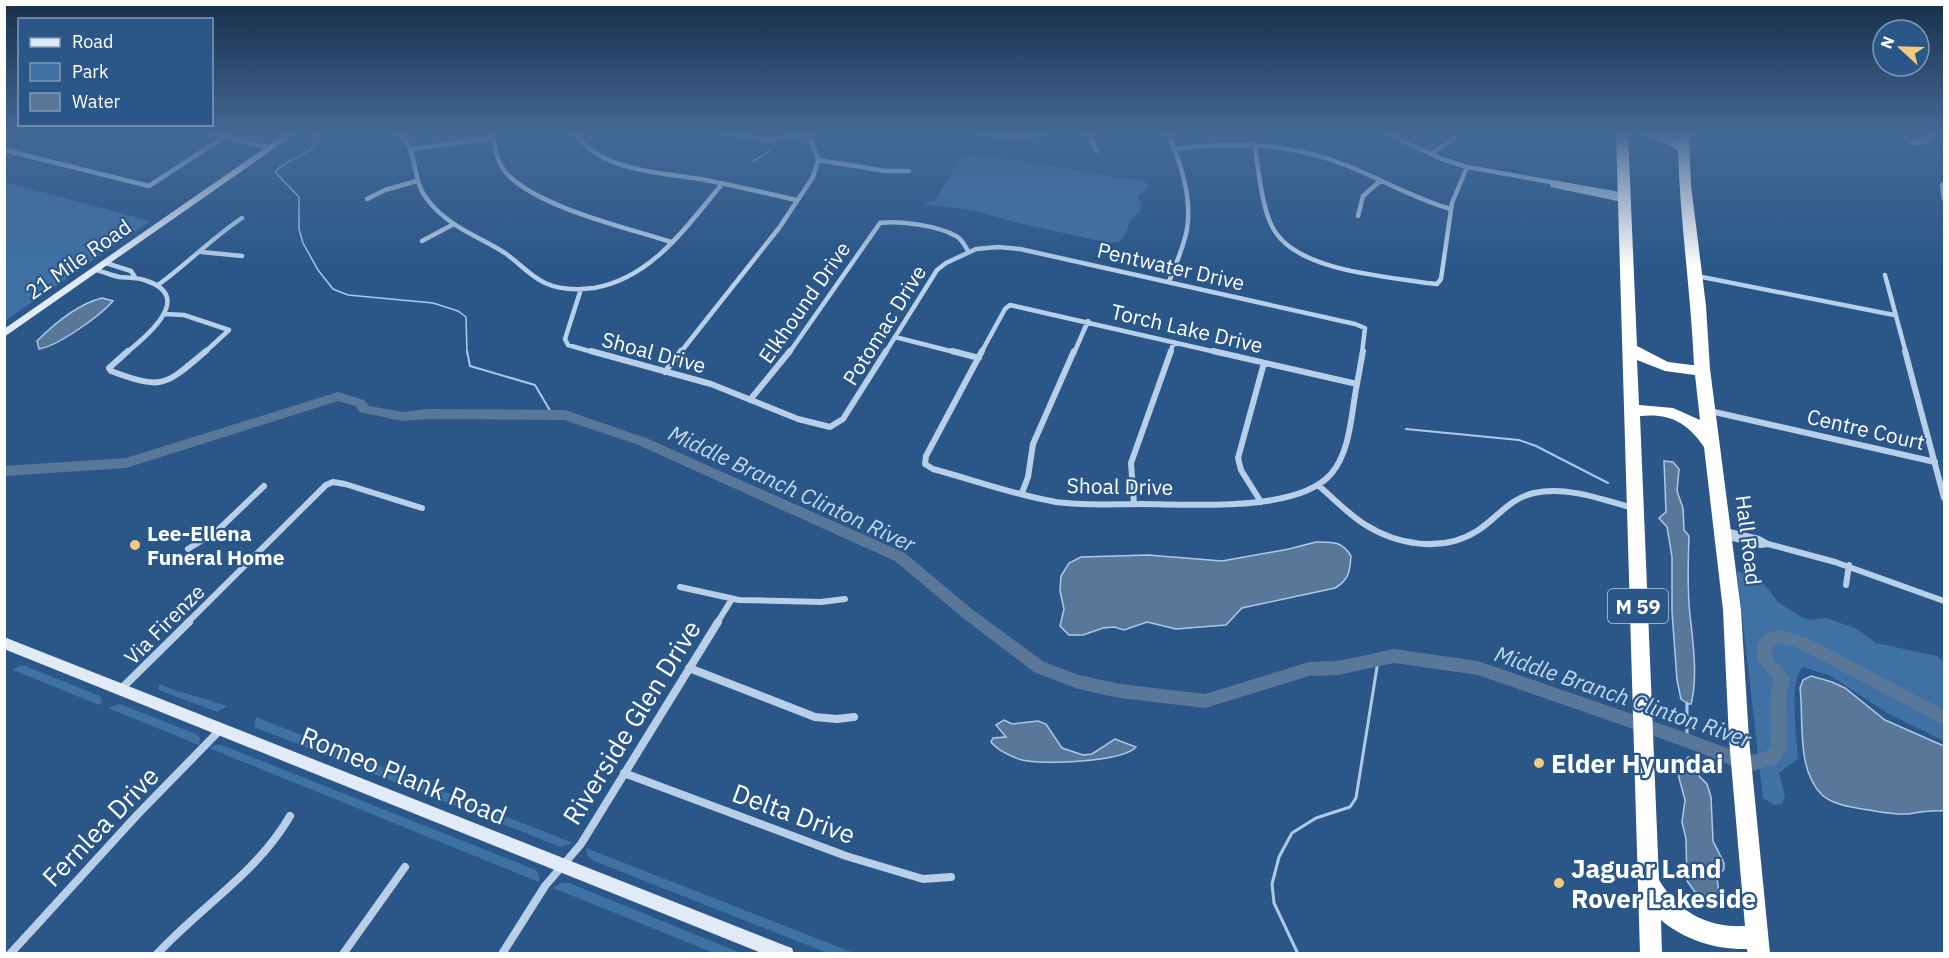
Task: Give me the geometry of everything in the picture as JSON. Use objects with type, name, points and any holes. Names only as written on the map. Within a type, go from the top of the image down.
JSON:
[{"type":"highway","name":"M 59","points":[[1623,179],[1652,954]]},
{"type":"highway","name":"Hall Road","points":[[1685,179],[1696,276],[1710,444],[1724,533],[1732,610],[1739,739],[1758,944]]},
{"type":"highway","points":[[1631,349],[1659,365],[1682,370],[1702,369]]},
{"type":"highway","points":[[1633,412],[1649,410],[1688,420],[1699,428],[1710,444]]},
{"type":"highway","points":[[1648,881],[1671,914],[1692,927],[1758,944]]},
{"type":"main road","name":"21 Mile Road","points":[[4,334],[227,179]]},
{"type":"main road","name":"Romeo Plank Road","points":[[4,643],[786,954]]},
{"type":"street","points":[[120,179],[149,186],[160,179]]},
{"type":"street","points":[[417,179],[428,202],[452,225],[502,252],[545,283],[563,288],[581,289],[611,285],[633,276],[650,265],[722,184]]},
{"type":"street","points":[[512,179],[524,188],[555,202],[671,242]]},
{"type":"street","points":[[682,179],[722,184],[796,200]]},
{"type":"street","points":[[665,372],[779,228],[812,179]]},
{"type":"street","points":[[1169,282],[1187,225],[1187,206],[1181,179]]},
{"type":"street","points":[[1262,179],[1272,224],[1286,244],[1320,261],[1427,284],[1437,284],[1441,279],[1451,209],[1462,179]]},
{"type":"street","points":[[1373,179],[1418,199],[1451,209]]},
{"type":"street","points":[[1526,179],[1624,198]]},
{"type":"street","points":[[367,199],[385,190],[417,182]]},
{"type":"street","points":[[1358,216],[1363,196],[1380,182]]},
{"type":"street","points":[[1944,184],[1942,185],[1944,199]]},
{"type":"street","points":[[158,285],[242,218]]},
{"type":"street","name":"Elkhound Drive","points":[[750,400],[777,370],[877,226],[883,222],[909,225],[952,235],[959,239],[968,251]]},
{"type":"street","points":[[422,241],[452,225]]},
{"type":"street","name":"Pentwater Drive","points":[[968,251],[1013,248],[1355,324],[1365,328],[1366,334],[1357,384]]},
{"type":"street","name":"Potomac Drive","points":[[835,426],[843,419],[937,270],[951,258],[968,251]]},
{"type":"street","points":[[202,252],[242,256]]},
{"type":"street","points":[[106,263],[131,271],[135,277]]},
{"type":"street","points":[[96,270],[123,277],[135,277],[158,285],[166,295],[165,314],[150,334],[109,368],[112,372],[153,384],[162,384],[180,372],[229,330],[184,315],[165,314]]},
{"type":"street","name":"Centre Court","points":[[1707,411],[1935,462],[1885,275]]},
{"type":"street","points":[[1696,276],[1894,315]]},
{"type":"street","name":"Shoal Drive","points":[[581,289],[566,344],[711,384],[798,419],[825,426],[835,426]]},
{"type":"street","name":"Torch Lake Drive","points":[[979,358],[1005,309],[1010,305],[1357,384]]},
{"type":"street","points":[[1022,493],[1028,477],[1033,444],[1088,321]]},
{"type":"street","points":[[895,337],[979,358]]},
{"type":"street","points":[[1134,504],[1131,463],[1174,342]]},
{"type":"street","name":"Shoal Drive","points":[[979,358],[926,456],[926,464],[933,469],[1065,503],[1239,505],[1305,491],[1318,485]]},
{"type":"street","points":[[1261,502],[1241,470],[1238,458],[1264,363]]},
{"type":"street","points":[[1357,384],[1343,457],[1334,473],[1318,485],[1354,517],[1372,529],[1401,540],[1425,543],[1452,542],[1468,536],[1518,499],[1534,493],[1574,493],[1634,508]]},
{"type":"street","points":[[1935,462],[1944,498]]},
{"type":"street","name":"Via Firenze","points":[[121,689],[319,492],[333,482],[422,508]]},
{"type":"street","points":[[188,549],[216,531],[264,486]]},
{"type":"street","points":[[1724,533],[1761,545],[1768,544],[1803,551],[1849,565],[1944,601]]},
{"type":"street","points":[[1846,585],[1849,565]]},
{"type":"street","points":[[680,587],[732,599],[821,602],[845,599]]},
{"type":"street","name":"Riverside Glen Drive","points":[[502,954],[545,886],[580,844],[732,599]]},
{"type":"street","points":[[689,668],[815,717],[837,719],[854,717]]},
{"type":"street","name":"Fernlea Drive","points":[[10,954],[133,819],[221,728]]},
{"type":"street","name":"Delta Drive","points":[[624,773],[855,859],[923,879],[951,877]]},
{"type":"street","points":[[157,954],[184,924],[259,862],[278,838],[290,816]]},
{"type":"street","points":[[343,954],[405,867]]},
{"type":"green space","points":[[948,179],[1133,179],[1145,181],[1148,187],[1137,197],[1141,202],[1140,212],[1131,219],[1126,233],[1119,242],[1110,243],[1022,224],[972,210],[925,204],[934,202]]},
{"type":"green space","points":[[5,182],[150,221],[5,321]]},
{"type":"green space","points":[[1737,571],[1760,579],[1778,602],[1803,618],[1813,620],[1826,618],[1857,629],[1876,643],[1937,656],[1944,662],[1944,741],[1889,714],[1831,676],[1803,667],[1798,674],[1795,697],[1798,759],[1779,773],[1785,796],[1782,804],[1774,805],[1763,798]]},
{"type":"green space","points":[[19,666],[25,666],[100,696],[102,702],[99,705],[13,670]]},
{"type":"green space","points":[[159,684],[227,706],[217,712],[159,690]]},
{"type":"green space","points":[[120,704],[196,734],[200,738],[199,745],[108,708]]},
{"type":"green space","points":[[256,717],[573,843],[561,847],[254,727]]},
{"type":"green space","points":[[222,745],[536,870],[539,882],[209,748]]},
{"type":"green space","points":[[586,848],[854,953],[827,953],[594,861],[588,856]]},
{"type":"green space","points":[[561,883],[569,883],[741,953],[714,953],[553,888]]},
{"type":"water","points":[[102,298],[113,301],[78,330],[39,349],[37,341],[59,322],[75,310]]},
{"type":"water","points":[[1664,461],[1673,462],[1679,469],[1677,491],[1683,508],[1684,530],[1689,536],[1688,595],[1695,671],[1691,704],[1681,699],[1677,680],[1672,612],[1672,557],[1667,527],[1659,518],[1666,512]]},
{"type":"water","points":[[1316,542],[1337,543],[1344,547],[1351,556],[1349,571],[1343,582],[1335,588],[1242,608],[1226,625],[1176,629],[1147,622],[1124,630],[1114,627],[1103,628],[1083,635],[1069,635],[1060,626],[1064,609],[1060,591],[1061,576],[1069,563],[1081,557],[1148,555],[1222,561]]},
{"type":"water","points":[[1811,676],[1845,688],[1885,720],[1944,746],[1944,811],[1885,813],[1841,805],[1822,795],[1808,772],[1803,744],[1800,688],[1803,680]]},
{"type":"water","points":[[1004,720],[1012,724],[1038,721],[1046,724],[1062,748],[1083,755],[1092,754],[1115,739],[1136,747],[1116,756],[1082,761],[1022,760],[1005,753],[991,742],[993,738],[1006,737],[996,725]]},
{"type":"water","points":[[1688,757],[1692,758],[1700,777],[1707,784],[1711,797],[1713,841],[1724,863],[1724,869],[1717,878],[1719,893],[1709,897],[1695,892],[1687,881],[1686,839],[1682,822],[1685,800],[1679,773]]},
{"type":"waterway","points":[[281,179],[299,197],[299,229],[303,243],[318,270],[333,289],[348,295],[433,303],[458,311],[466,317],[467,353]]},
{"type":"waterway","points":[[467,351],[470,366],[535,385],[552,414]]},
{"type":"waterway","name":"Middle Branch Clinton River","points":[[4,471],[126,463],[338,396],[360,403],[364,409],[395,416],[427,414],[565,415],[641,441],[900,557],[968,614],[1039,667],[1078,682],[1120,691],[1205,701],[1309,669],[1338,668],[1394,656],[1478,668],[1687,740],[1748,764],[1770,759],[1779,749],[1778,699],[1782,677],[1764,660],[1764,650],[1770,639],[1781,637],[1803,643],[1944,718]]},
{"type":"waterway","points":[[1406,429],[1519,440],[1536,446],[1608,483]]},
{"type":"waterway","points":[[1298,954],[1274,903],[1272,884],[1279,857],[1292,833],[1316,818],[1350,807],[1356,798],[1378,661]]},
{"type":"waterway","points":[[1687,703],[1687,740]]},
{"type":"place","name":"Lee-Ellena Funeral Home","points":[[135,545]]},
{"type":"place","name":"Elder Hyundai","points":[[1539,763]]},
{"type":"place","name":"Jaguar Land Rover Lakeside","points":[[1559,883]]}]
